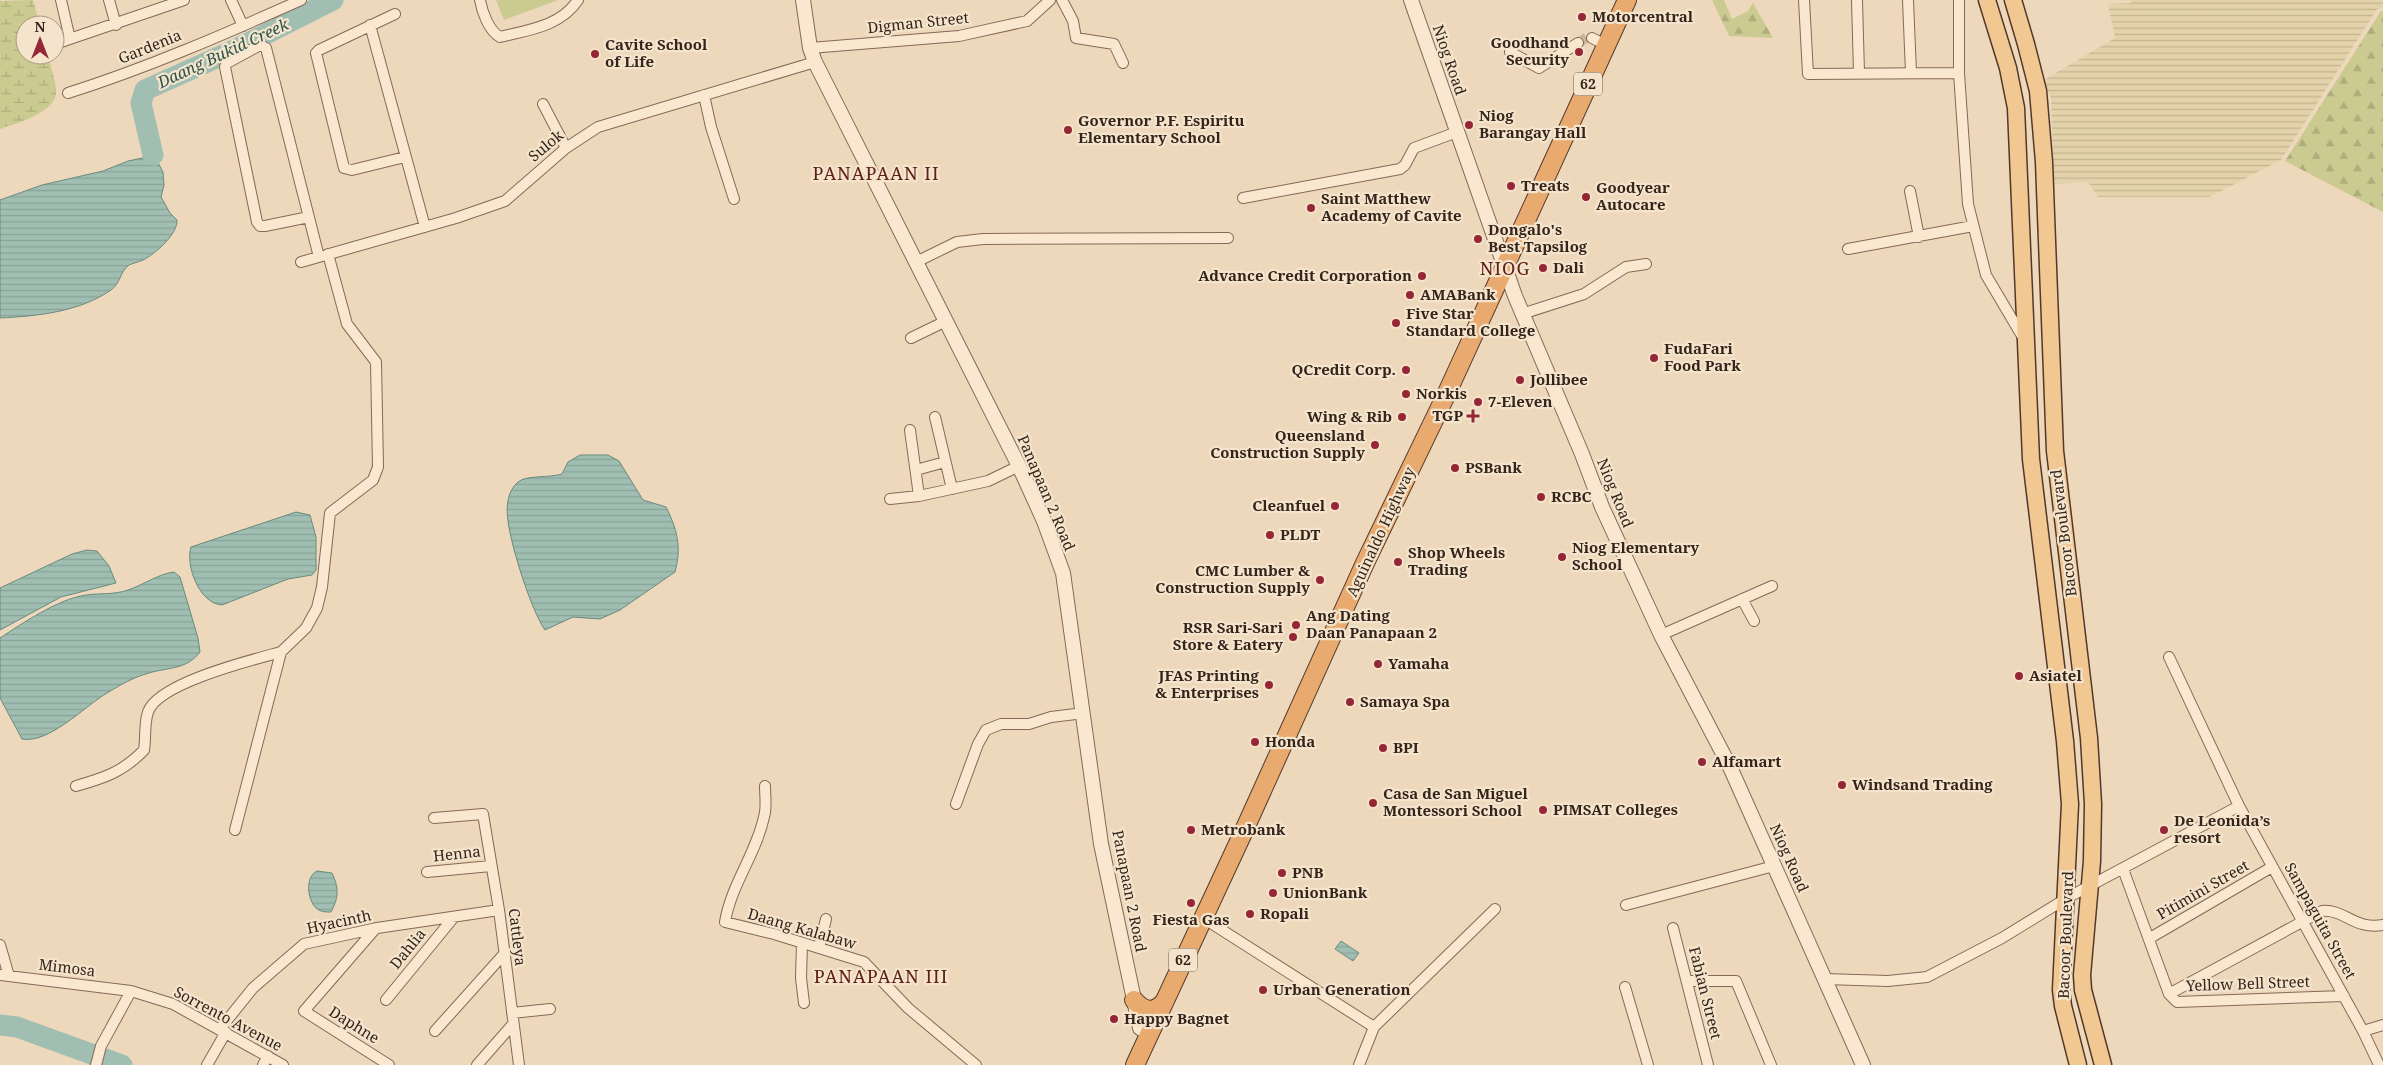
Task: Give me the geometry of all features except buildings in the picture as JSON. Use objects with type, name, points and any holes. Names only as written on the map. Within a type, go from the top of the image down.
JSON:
[{"type":"highway","name":"Aguinaldo Highway","points":[[1135,1065],[1364,563],[1446,395],[1505,267],[1599,41],[1627,0]]},
{"type":"highway","points":[[1134,1000],[1138,1005],[1149,1010],[1157,1008],[1164,1002]]},
{"type":"main road","name":"Bacoor Boulevard","points":[[1987,0],[2008,68],[2016,108],[2022,213],[2031,459],[2070,804],[2067,898],[2061,990],[2063,1006],[2078,1065]]},
{"type":"main road","name":"Bacoor Boulevard","points":[[2012,0],[2038,91],[2044,162],[2055,451],[2089,738],[2093,804],[2090,888],[2082,982],[2103,1065]]},
{"type":"main road","points":[[2055,659],[2079,658]]},
{"type":"street","points":[[61,0],[70,39]]},
{"type":"street","points":[[109,0],[116,24]]},
{"type":"street","points":[[65,41],[116,24],[158,5],[184,0]]},
{"type":"street","points":[[231,0],[243,26]]},
{"type":"street","name":"Gardenia","points":[[68,93],[102,82],[243,26],[301,0]]},
{"type":"street","points":[[480,0],[488,22],[495,34],[500,37],[550,24],[570,12],[578,0]]},
{"type":"street","name":"Panapaan 2 Road","points":[[803,0],[810,48],[815,62],[1019,466],[1044,521],[1062,573],[1084,713],[1101,844],[1140,1028],[1149,1034]]},
{"type":"street","name":"Digman Street","points":[[810,48],[959,36],[1027,21],[1050,0]]},
{"type":"street","points":[[1062,0],[1073,21],[1076,38],[1114,44],[1123,63]]},
{"type":"street","name":"Niog Road","points":[[1411,0],[1522,314],[1582,454],[1602,507],[1661,635],[1730,767],[1863,1065]]},
{"type":"street","points":[[1804,0],[1808,74],[1959,73]]},
{"type":"street","points":[[1857,0],[1859,74]]},
{"type":"street","points":[[1908,0],[1911,73]]},
{"type":"street","points":[[1959,0],[1959,73],[1968,204],[1986,275],[2026,342]]},
{"type":"street","points":[[395,14],[319,50],[316,54],[344,168],[352,170],[405,157]]},
{"type":"street","points":[[370,25],[425,227]]},
{"type":"street","points":[[1510,52],[1539,68],[1578,43]]},
{"type":"street","points":[[76,786],[109,777],[144,750],[148,712],[155,700],[210,672],[281,652],[306,628],[317,608],[322,587],[330,513],[373,480],[378,467],[376,362],[347,324],[309,217],[266,48],[260,45],[227,63],[225,67],[257,222],[260,226],[265,226],[309,217]]},
{"type":"street","name":"Sulok","points":[[301,262],[425,227],[506,201],[566,148],[598,127],[815,62]]},
{"type":"street","points":[[704,95],[711,127],[734,199]]},
{"type":"street","points":[[543,104],[566,148]]},
{"type":"street","points":[[1243,198],[1400,169],[1405,165],[1414,148],[1457,132]]},
{"type":"street","points":[[1910,191],[1919,236]]},
{"type":"street","points":[[1848,248],[1973,226]]},
{"type":"street","points":[[916,262],[957,242],[983,239],[1228,238]]},
{"type":"street","points":[[1522,314],[1584,294],[1626,267],[1646,264]]},
{"type":"street","points":[[911,338],[946,321]]},
{"type":"street","points":[[935,417],[952,489]]},
{"type":"street","points":[[910,430],[919,496]]},
{"type":"street","points":[[916,470],[945,462]]},
{"type":"street","points":[[890,499],[919,496],[988,481],[1019,466]]},
{"type":"street","points":[[1661,635],[1772,586]]},
{"type":"street","points":[[1742,599],[1754,621]]},
{"type":"street","points":[[235,830],[281,652]]},
{"type":"street","name":"Sampaguita Street","points":[[2169,657],[2239,806],[2363,1031],[2379,1065]]},
{"type":"street","points":[[956,804],[978,744],[986,730],[1001,724],[1029,724],[1051,717],[1084,713]]},
{"type":"street","name":"Daang Kalabaw","points":[[765,786],[765,816],[762,828],[736,888],[725,922],[864,962],[908,1008],[976,1065]]},
{"type":"street","points":[[1825,979],[1888,981],[1927,977],[2002,938],[2067,898],[2090,888],[2239,806]]},
{"type":"street","name":"Cattleya","points":[[434,818],[483,814],[499,910],[519,1065]]},
{"type":"street","name":"Henna","points":[[427,872],[491,866]]},
{"type":"street","points":[[1626,905],[1774,866]]},
{"type":"street","name":"Pitimini Street","points":[[2150,938],[2272,867]]},
{"type":"street","name":"Yellow Bell Street","points":[[2123,869],[2150,938],[2169,994],[2177,1002],[2344,996]]},
{"type":"street","points":[[1359,1065],[1374,1026],[1495,909]]},
{"type":"street","name":"Hyacinth","points":[[207,1065],[223,1030],[253,988],[304,944],[377,928],[499,910]]},
{"type":"street","points":[[2169,994],[2322,911],[2333,910],[2349,920],[2364,926],[2383,925]]},
{"type":"street","name":"Dahlia","points":[[386,1000],[454,917]]},
{"type":"street","points":[[1203,918],[1374,1026]]},
{"type":"street","points":[[819,948],[826,919]]},
{"type":"street","name":"Daphne","points":[[377,928],[304,1011],[389,1065]]},
{"type":"street","name":"Fabian Street","points":[[1673,928],[1708,1065]]},
{"type":"street","points":[[802,943],[801,978],[804,1004]]},
{"type":"street","points":[[0,945],[5,975]]},
{"type":"street","points":[[436,1031],[504,954]]},
{"type":"street","name":"Mimosa","points":[[5,975],[131,990]]},
{"type":"street","points":[[1688,981],[1736,981],[1771,1065]]},
{"type":"street","points":[[1625,988],[1648,1065]]},
{"type":"street","points":[[96,1065],[101,1046],[131,990]]},
{"type":"street","name":"Sorrento Avenue","points":[[131,990],[173,1004],[223,1030],[266,1060],[283,1065]]},
{"type":"street","points":[[512,1013],[550,1009]]},
{"type":"street","points":[[476,1065],[513,1024]]},
{"type":"street","points":[[2363,1031],[2383,1025]]},
{"type":"shaded area","points":[[2132,0],[2383,0],[2383,8],[2377,9],[2281,160],[2209,197],[2098,197],[2088,182],[2054,184],[2051,98],[2044,80],[2115,38],[2108,4],[2131,3]]},
{"type":"shaded area","points":[[147,157],[156,159],[163,172],[164,185],[161,197],[170,213],[177,220],[174,231],[165,243],[148,257],[129,265],[111,290],[86,303],[58,312],[0,318],[0,200],[42,185],[103,171],[128,161]]},
{"type":"shaded area","points":[[580,455],[608,455],[619,461],[643,500],[666,507],[677,538],[677,563],[675,572],[620,610],[600,619],[573,617],[545,630],[534,608],[517,561],[508,521],[509,495],[518,482],[526,478],[562,474],[568,462]]},
{"type":"shaded area","points":[[296,512],[310,515],[316,537],[316,570],[312,575],[288,579],[222,605],[214,603],[207,598],[196,583],[192,573],[190,564],[191,547]]},
{"type":"shaded area","points":[[87,550],[97,551],[109,566],[116,583],[61,597],[0,630],[0,588],[72,554]]},
{"type":"shaded area","points":[[174,572],[180,577],[198,638],[200,652],[195,658],[183,665],[143,675],[122,684],[55,730],[33,739],[22,739],[0,698],[0,638],[41,612],[64,601],[86,595],[123,592],[162,575]]},
{"type":"shaded area","points":[[317,871],[332,873],[334,878],[337,892],[336,902],[331,912],[323,912],[318,909],[313,904],[309,894],[309,883],[313,874]]},
{"type":"shaded area","points":[[1341,941],[1359,953],[1353,961],[1335,949]]},
{"type":"green space","points":[[33,0],[37,15],[15,15],[15,65],[50,65],[56,94],[54,101],[49,107],[33,117],[0,129],[0,1]]},
{"type":"green space","points":[[496,0],[558,0],[504,20]]},
{"type":"green space","points":[[1712,0],[1724,0],[1732,19],[1748,11],[1753,3],[1773,38],[1729,36]]},
{"type":"green space","points":[[2381,11],[2383,11],[2383,212],[2285,161]]},
{"type":"waterway","name":"Daang Bukid Creek","points":[[153,155],[141,103],[145,90],[234,50],[333,0]]},
{"type":"waterway","points":[[0,1025],[17,1027],[122,1065]]},
{"type":"tunnel","points":[[1578,43],[1589,36],[1592,38]]},
{"type":"place","name":"Motorcentral","points":[[1582,17]]},
{"type":"place","name":"Goodhand Security","points":[[1579,52]]},
{"type":"place","name":"Cavite School of Life","points":[[595,54]]},
{"type":"place","name":"Niog Barangay Hall","points":[[1469,125]]},
{"type":"place","name":"Governor P.F. Espiritu Elementary School","points":[[1068,130]]},
{"type":"place","name":"Treats","points":[[1511,186]]},
{"type":"place","name":"Goodyear Autocare","points":[[1586,197]]},
{"type":"place","name":"Saint Matthew Academy of Cavite","points":[[1311,208]]},
{"type":"place","name":"Dongalo's Best Tapsilog","points":[[1478,239]]},
{"type":"place","name":"Dali","points":[[1543,268]]},
{"type":"place","name":"Advance Credit Corporation","points":[[1422,276]]},
{"type":"place","name":"AMABank","points":[[1410,295]]},
{"type":"place","name":"Five Star Standard College","points":[[1396,323]]},
{"type":"place","name":"FudaFari Food Park","points":[[1654,358]]},
{"type":"place","name":"QCredit Corp.","points":[[1406,370]]},
{"type":"place","name":"Jollibee","points":[[1520,380]]},
{"type":"place","name":"Norkis","points":[[1406,394]]},
{"type":"place","name":"7-Eleven","points":[[1478,402]]},
{"type":"place","name":"TGP","points":[[1473,416]]},
{"type":"place","name":"Wing & Rib","points":[[1402,417]]},
{"type":"place","name":"Queensland Construction Supply","points":[[1375,445]]},
{"type":"place","name":"PSBank","points":[[1455,468]]},
{"type":"place","name":"RCBC","points":[[1541,497]]},
{"type":"place","name":"Cleanfuel","points":[[1335,506]]},
{"type":"place","name":"PLDT","points":[[1270,535]]},
{"type":"place","name":"Niog Elementary School","points":[[1562,557]]},
{"type":"place","name":"Shop Wheels Trading","points":[[1398,562]]},
{"type":"place","name":"CMC Lumber & Construction Supply","points":[[1320,580]]},
{"type":"place","name":"Ang Dating Daan Panapaan 2","points":[[1296,625]]},
{"type":"place","name":"RSR Sari-Sari Store & Eatery","points":[[1293,637]]},
{"type":"place","name":"Yamaha","points":[[1378,664]]},
{"type":"place","name":"Asiatel","points":[[2019,676]]},
{"type":"place","name":"JFAS Printing & Enterprises","points":[[1269,685]]},
{"type":"place","name":"Samaya Spa","points":[[1350,702]]},
{"type":"place","name":"Honda","points":[[1255,742]]},
{"type":"place","name":"BPI","points":[[1383,748]]},
{"type":"place","name":"Alfamart","points":[[1702,762]]},
{"type":"place","name":"Windsand Trading","points":[[1842,785]]},
{"type":"place","name":"Casa de San Miguel Montessori School","points":[[1373,803]]},
{"type":"place","name":"PIMSAT Colleges","points":[[1543,810]]},
{"type":"place","name":"Metrobank","points":[[1191,830]]},
{"type":"place","name":"De Leonida’s resort","points":[[2164,830]]},
{"type":"place","name":"PNB","points":[[1282,873]]},
{"type":"place","name":"UnionBank","points":[[1273,893]]},
{"type":"place","name":"Fiesta Gas","points":[[1191,903]]},
{"type":"place","name":"Ropali","points":[[1250,914]]},
{"type":"place","name":"Urban Generation","points":[[1263,990]]},
{"type":"place","name":"Happy Bagnet","points":[[1114,1019]]},
{"type":"district","name":"PANAPAAN II","points":[[876,174]]},
{"type":"district","name":"NIOG","points":[[1505,269]]},
{"type":"district","name":"PANAPAAN III","points":[[881,977]]}]
